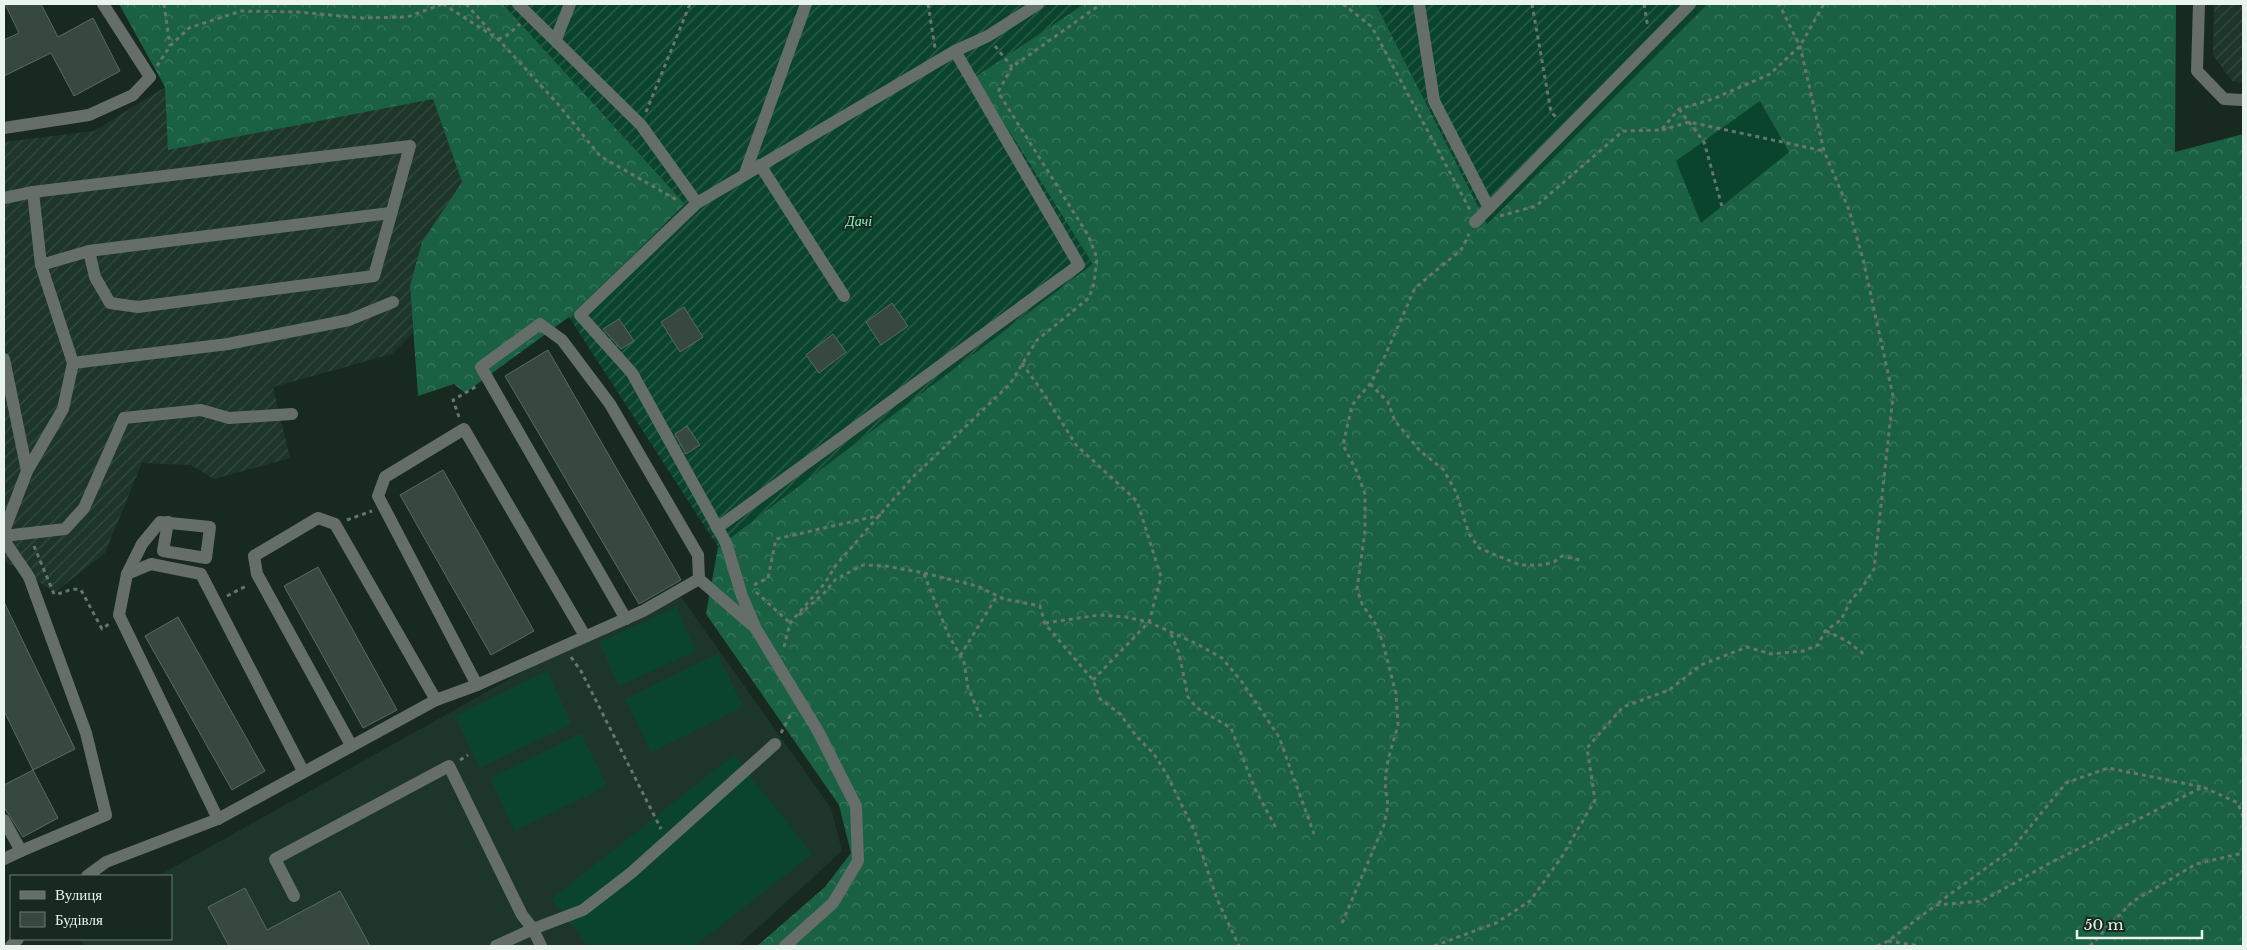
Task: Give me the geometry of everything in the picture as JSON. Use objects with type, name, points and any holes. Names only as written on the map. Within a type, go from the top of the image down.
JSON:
[{"type":"street","points":[[4,128],[89,115],[133,95],[150,77],[103,4]]},
{"type":"street","points":[[518,4],[556,39],[641,125],[698,203]]},
{"type":"street","points":[[556,39],[570,4]]},
{"type":"street","points":[[745,173],[806,4]]},
{"type":"street","points":[[785,946],[833,903],[858,861],[856,806],[818,731],[756,628],[742,596],[726,543],[632,373],[580,315],[698,203],[745,173],[955,51],[988,36],[1038,4]]},
{"type":"street","points":[[1419,4],[1434,101],[1489,208]]},
{"type":"street","points":[[1475,222],[1690,4]]},
{"type":"street","points":[[2199,4],[2197,71],[2224,98],[2243,100]]},
{"type":"street","points":[[717,528],[1079,265],[955,51]]},
{"type":"street","points":[[4,198],[33,192],[410,146],[374,276],[138,308],[110,303],[95,277],[89,251]]},
{"type":"street","points":[[760,165],[844,296]]},
{"type":"street","points":[[4,531],[27,470],[63,409],[73,363],[42,265],[33,192]]},
{"type":"street","points":[[42,265],[89,251],[390,213]]},
{"type":"street","points":[[73,363],[228,344],[349,320],[394,302]]},
{"type":"street","points":[[626,619],[481,367],[540,324],[562,340],[610,404],[694,547],[698,556],[699,579],[756,628]]},
{"type":"street","points":[[4,359],[27,470]]},
{"type":"street","points":[[4,859],[106,815],[86,734],[29,577],[4,538],[65,529],[84,508],[124,418],[201,410],[230,418],[292,414]]},
{"type":"street","points":[[477,685],[378,496],[385,477],[464,429],[585,636]]},
{"type":"street","points":[[351,745],[260,579],[254,556],[318,518],[335,524],[436,700]]},
{"type":"street","points":[[168,522],[160,522],[142,544],[127,574],[118,615],[218,818]]},
{"type":"street","points":[[127,574],[152,564],[201,574],[303,771]]},
{"type":"street","points":[[88,875],[106,862],[218,818],[436,700],[477,685],[626,619],[699,579]]},
{"type":"street","points":[[496,946],[533,928],[583,910],[631,873],[775,744]]},
{"type":"street","points":[[294,896],[275,860],[448,766],[522,915],[533,928],[542,946]]},
{"type":"street","points":[[4,820],[21,851]]},
{"type":"path","points":[[164,4],[170,46]]},
{"type":"path","points":[[150,77],[170,46],[190,28],[241,11],[298,12],[362,18],[407,17],[443,4],[498,39]]},
{"type":"path","points":[[466,4],[557,103],[600,156],[646,184],[685,204],[698,203]]},
{"type":"path","points":[[641,125],[690,4]]},
{"type":"path","points":[[928,4],[937,62]]},
{"type":"path","points":[[1532,4],[1551,112],[1567,128]]},
{"type":"path","points":[[1644,4],[1651,43]]},
{"type":"path","points":[[1434,946],[1496,923],[1530,901],[1561,858],[1595,800],[1587,748],[1623,707],[1669,690],[1701,665],[1746,647],[1771,654],[1803,651],[1818,645],[1825,631],[1841,620],[1851,600],[1862,588],[1874,569],[1893,396],[1863,259],[1849,210],[1824,151],[1800,46],[1779,4]]},
{"type":"path","points":[[498,39],[506,36],[530,15]]},
{"type":"path","points":[[988,36],[1012,67]]},
{"type":"path","points":[[1679,109],[1704,142],[1723,210]]},
{"type":"path","points":[[1661,130],[1689,122],[1824,151]]},
{"type":"path","points":[[1342,923],[1384,825],[1388,806],[1385,783],[1388,760],[1398,726],[1396,694],[1383,643],[1376,625],[1362,604],[1357,589],[1365,531],[1365,494],[1357,472],[1343,445],[1352,405],[1370,384],[1380,367],[1415,288],[1461,250],[1475,222]]},
{"type":"path","points":[[1022,363],[1046,397],[1076,446],[1137,501],[1161,577],[1149,622],[1093,680]]},
{"type":"path","points":[[464,429],[453,400],[489,380]]},
{"type":"path","points":[[1370,384],[1388,402],[1395,421],[1407,436],[1420,451],[1443,469],[1456,492],[1469,534],[1479,548],[1520,566],[1542,565],[1554,562],[1562,556],[1580,560]]},
{"type":"path","points":[[335,524],[384,507]]},
{"type":"path","points":[[882,515],[776,539],[768,578],[750,586],[790,623],[824,594],[836,579],[863,565],[886,566],[924,573],[976,586],[1018,603],[1040,606],[1045,624],[1093,680],[1100,699],[1120,714],[1136,737],[1154,754],[1177,794],[1195,832],[1218,899],[1239,946]]},
{"type":"path","points":[[29,533],[54,594],[59,594],[72,588],[82,590],[102,629],[118,615]]},
{"type":"path","points":[[924,573],[948,634],[964,662],[968,688],[981,717]]},
{"type":"path","points":[[215,602],[260,579]]},
{"type":"path","points":[[960,656],[998,596]]},
{"type":"path","points":[[1045,624],[1099,615],[1126,617],[1149,622],[1222,658],[1242,682],[1278,736],[1314,834]]},
{"type":"path","points":[[1825,631],[1847,641],[1865,655]]},
{"type":"path","points":[[1171,633],[1179,653],[1188,697],[1197,708],[1231,728],[1255,789],[1276,828]]},
{"type":"path","points":[[570,655],[581,672],[667,841]]},
{"type":"path","points":[[775,744],[798,698]]},
{"type":"path","points":[[1877,946],[1888,941],[2011,850],[2066,782],[2108,768],[2203,788],[2238,803],[2243,817]]},
{"type":"path","points":[[1936,905],[1982,901],[2050,863],[2203,788]]},
{"type":"path","points":[[2090,946],[2132,902],[2196,864],[2243,853]]},
{"type":"path","points":[[1888,941],[1920,946]]},
{"type":"shaded area","points":[[2214,4],[2243,4],[2243,83],[2232,81],[2213,55]]},
{"type":"shaded area","points":[[165,87],[433,99],[462,182],[422,242],[410,286],[413,333],[392,354],[273,387],[290,458],[214,479],[191,465],[142,463],[105,553],[55,592],[4,561],[4,142],[94,131]]},
{"type":"shaded area","points":[[674,587],[831,808],[842,851],[738,946],[85,946],[81,940],[172,940],[172,875],[160,875]]},
{"type":"green space","points":[[119,4],[503,4],[685,204],[569,317],[465,393],[454,384],[418,396],[410,286],[422,242],[462,182],[433,99],[168,150],[165,87]]},
{"type":"green space","name":"Дачі","points":[[503,4],[1084,4],[975,77],[1093,264],[718,547],[569,317],[685,204]]},
{"type":"green space","points":[[1084,4],[1376,4],[1487,224],[1708,4],[2176,4],[2175,152],[2243,134],[2243,946],[757,946],[825,887],[851,853],[839,805],[706,614],[718,547],[1092,264],[974,77]]},
{"type":"green space","points":[[1376,4],[1708,4],[1487,224]]},
{"type":"green space","points":[[1760,101],[1789,152],[1701,223],[1676,161]]},
{"type":"green space","points":[[677,607],[696,651],[619,686],[599,642]]},
{"type":"green space","points":[[717,654],[743,707],[651,752],[625,699]]},
{"type":"green space","points":[[547,671],[572,724],[480,768],[455,716]]},
{"type":"green space","points":[[581,733],[607,786],[515,831],[490,778]]},
{"type":"green space","points":[[734,755],[812,854],[695,946],[588,946],[551,899]]},
{"type":"building","points":[[5,4],[41,4],[58,37],[93,18],[120,71],[74,96],[51,53],[4,76],[4,40],[19,33]]},
{"type":"building","points":[[892,303],[908,326],[881,345],[866,322]]},
{"type":"building","points":[[684,307],[703,337],[680,352],[661,322]]},
{"type":"building","points":[[619,319],[634,341],[621,349],[603,329]]},
{"type":"building","points":[[833,334],[846,352],[819,373],[806,355]]},
{"type":"building","points":[[548,350],[681,580],[639,604],[505,376]]},
{"type":"building","points":[[687,426],[700,445],[686,454],[675,434]]},
{"type":"building","points":[[443,470],[534,631],[491,655],[400,495]]},
{"type":"building","points":[[318,567],[397,710],[363,728],[284,586]]},
{"type":"building","points":[[4,602],[75,749],[33,770],[4,711]]},
{"type":"building","points":[[178,617],[265,771],[232,790],[145,636]]},
{"type":"building","points":[[33,770],[58,818],[23,837],[4,807],[4,785]]},
{"type":"building","points":[[245,888],[267,930],[340,891],[370,946],[229,946],[208,907]]}]
